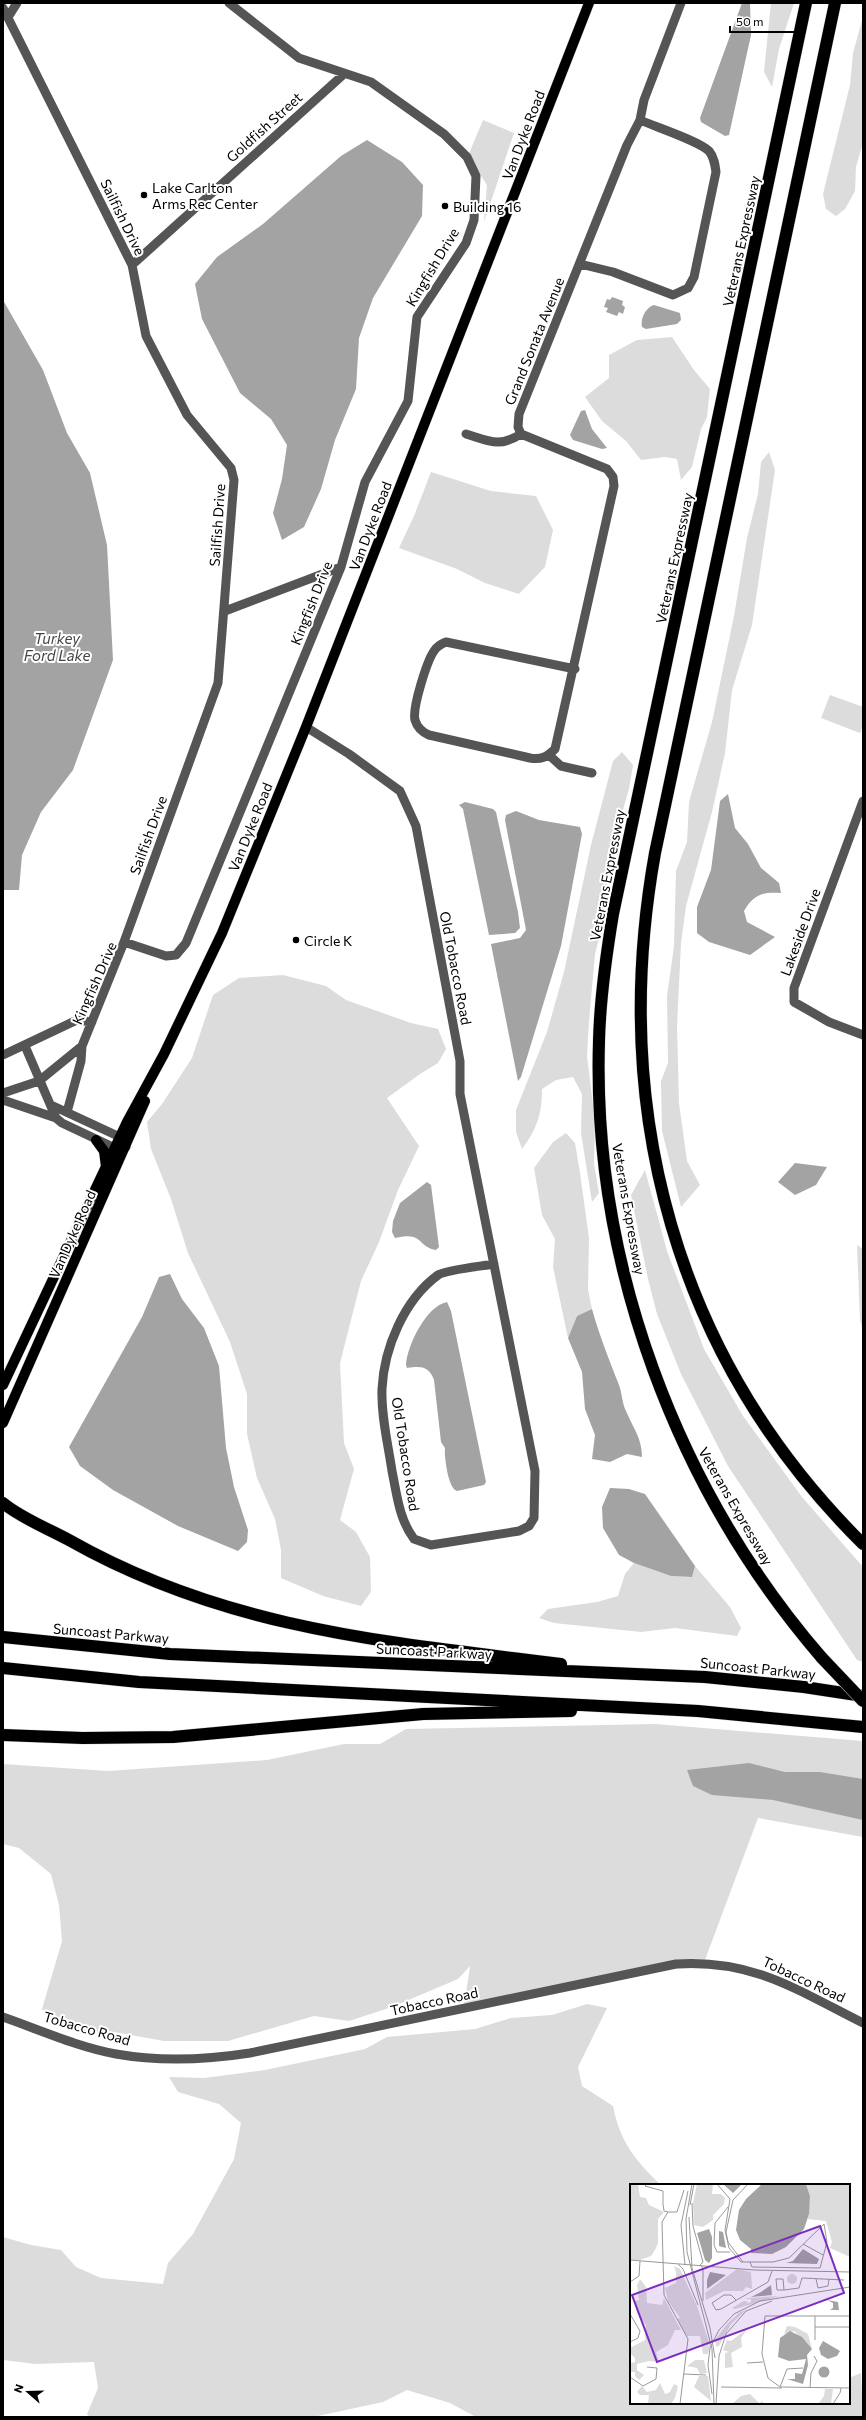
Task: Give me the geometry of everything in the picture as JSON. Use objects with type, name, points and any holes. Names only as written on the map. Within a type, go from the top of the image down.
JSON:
[{"type":"highway","name":"Veterans Expressway","points":[[806,3],[614,914],[602,992],[598,1066],[604,1162],[615,1228],[636,1314],[663,1395],[696,1469],[743,1553],[786,1616],[822,1658],[863,1701]]},
{"type":"highway","points":[[835,3],[654,853],[644,924],[639,1025],[648,1124],[662,1194],[684,1264],[707,1321],[747,1398],[767,1429],[810,1486],[863,1544]]},
{"type":"highway","points":[[4,1504],[106,1560],[140,1576],[196,1597],[262,1618],[353,1637],[622,1672]]},
{"type":"highway","name":"Suncoast Parkway","points":[[3,1638],[170,1654],[508,1670],[622,1672],[804,1686],[863,1696]]},
{"type":"highway","points":[[3,1668],[155,1683],[642,1708],[760,1716],[863,1727]]},
{"type":"highway","points":[[3,1735],[83,1738],[174,1737],[423,1714],[642,1708]]},
{"type":"main road","name":"Van Dyke Road","points":[[3,1385],[120,1136],[164,1054],[222,933],[306,727],[589,3]]},
{"type":"main road","name":"Van Dyke Road","points":[[3,1423],[126,1147],[164,1054]]},
{"type":"main road","points":[[96,1140],[104,1151],[106,1167]]},
{"type":"street","points":[[8,17],[17,3]]},
{"type":"street","points":[[229,3],[299,58],[344,74]]},
{"type":"street","name":"Grand Sonata Avenue","points":[[521,434],[518,427],[519,414],[627,145],[640,120],[644,100],[681,3]]},
{"type":"street","name":"Sailfish Drive","points":[[3,8],[132,265],[146,336],[187,415],[231,468],[234,480],[225,611],[218,683],[124,942]]},
{"type":"street","name":"Goldfish Street","points":[[132,265],[344,74]]},
{"type":"street","name":"Kingfish Drive","points":[[3,1093],[39,1081],[82,1046],[124,942],[166,956],[176,955],[186,943],[341,567],[365,482],[408,401],[417,318],[466,243],[474,220],[476,176],[466,157],[444,134],[371,82],[344,74]]},
{"type":"street","points":[[580,264],[613,272],[673,296],[688,288],[694,277],[716,172],[715,160],[708,151],[697,144],[640,120]]},
{"type":"street","points":[[466,434],[501,443],[508,442],[521,434],[601,466],[613,477],[614,486],[575,669],[555,749],[549,755],[539,759],[530,758],[429,735],[418,727],[414,709],[431,657],[440,644],[446,642],[575,669]]},
{"type":"street","points":[[225,611],[341,567]]},
{"type":"street","name":"Old Tobacco Road","points":[[306,727],[349,754],[400,791],[416,826],[460,1061],[460,1094],[494,1264],[535,1471],[534,1518],[528,1526],[519,1531],[431,1545],[414,1539],[402,1518],[384,1420],[382,1390],[384,1374],[392,1341],[411,1301],[439,1274],[494,1264]]},
{"type":"street","points":[[549,755],[561,766],[592,773]]},
{"type":"street","name":"Lakeside Drive","points":[[863,801],[794,988],[794,1002],[806,1010],[863,1035]]},
{"type":"street","points":[[3,1055],[25,1046],[76,1020],[92,1022]]},
{"type":"street","points":[[25,1046],[56,1118]]},
{"type":"street","points":[[67,1112],[81,1061],[82,1046]]},
{"type":"street","points":[[3,1100],[56,1118],[62,1123],[115,1148],[126,1147],[120,1136],[51,1105]]},
{"type":"street","name":"Tobacco Road","points":[[3,2016],[77,2043],[115,2053],[169,2060],[212,2059],[257,2052],[676,1964],[691,1963],[739,1967],[759,1973],[863,2023]]},
{"type":"shaded area","points":[[771,3],[794,3],[779,49],[772,87],[764,72]]},
{"type":"shaded area","points":[[863,17],[863,143],[856,167],[855,191],[845,209],[836,216],[826,209],[823,194],[850,85],[853,53]]},
{"type":"shaded area","points":[[483,120],[514,133],[484,222],[487,185],[468,156]]},
{"type":"shaded area","points":[[672,337],[694,370],[710,389],[707,417],[701,429],[692,467],[681,480],[677,459],[665,457],[641,460],[626,441],[602,421],[585,397],[609,378],[609,355],[637,340]]},
{"type":"shaded area","points":[[769,452],[775,470],[752,625],[732,690],[725,753],[712,812],[686,906],[681,943],[677,1026],[679,1103],[687,1161],[700,1185],[681,1207],[662,1131],[661,1081],[668,1063],[667,996],[674,946],[676,871],[687,842],[689,802],[712,722],[734,616],[747,538],[758,494],[761,462]]},
{"type":"shaded area","points":[[431,472],[491,491],[536,496],[553,530],[545,567],[519,594],[485,583],[457,569],[399,548],[414,516]]},
{"type":"shaded area","points":[[830,695],[863,707],[863,726],[860,733],[821,718]]},
{"type":"shaded area","points":[[622,752],[633,765],[629,789],[610,855],[604,919],[595,954],[589,1021],[587,1056],[595,1121],[594,1164],[599,1193],[592,1202],[581,1133],[582,1094],[573,1077],[556,1080],[542,1089],[538,1121],[522,1149],[516,1132],[516,1110],[547,1032],[564,972],[591,845],[613,761]]},
{"type":"shaded area","points":[[283,975],[326,986],[346,1000],[411,1023],[438,1029],[446,1049],[438,1063],[387,1098],[419,1146],[398,1190],[379,1242],[361,1281],[340,1363],[344,1443],[354,1469],[340,1520],[356,1532],[370,1557],[371,1592],[361,1606],[323,1596],[281,1578],[281,1550],[275,1519],[257,1478],[247,1434],[247,1394],[230,1342],[188,1253],[171,1199],[151,1149],[147,1122],[162,1104],[192,1058],[213,995],[239,978]]},
{"type":"shaded area","points":[[566,1133],[575,1143],[580,1173],[589,1238],[588,1290],[592,1309],[577,1316],[568,1338],[553,1267],[555,1239],[542,1215],[534,1168],[553,1142]]},
{"type":"shaded area","points":[[645,1170],[667,1251],[704,1349],[743,1416],[802,1497],[863,1567],[863,1662],[857,1660],[728,1466],[681,1374],[657,1314],[648,1279],[631,1195]]},
{"type":"shaded area","points":[[857,1245],[863,1249],[863,1331],[860,1320]]},
{"type":"shaded area","points":[[634,1563],[671,1576],[692,1577],[695,1566],[730,1607],[741,1628],[737,1636],[675,1628],[641,1632],[554,1623],[539,1618],[548,1609],[597,1602],[618,1596],[625,1574]]},
{"type":"shaded area","points":[[655,1724],[863,1741],[863,1837],[758,1818],[702,1968],[666,1969],[464,2007],[470,1966],[458,1979],[392,2007],[349,2021],[314,2016],[228,2041],[164,2041],[114,2032],[88,2034],[55,2024],[42,2009],[62,1941],[59,1905],[51,1874],[19,1848],[3,1844],[3,1764],[108,1771],[267,1760],[344,1744],[380,1744],[406,1729]]},
{"type":"shaded area","points":[[587,2004],[607,2008],[578,2067],[582,2086],[613,2106],[620,2130],[630,2150],[636,2159],[660,2184],[630,2184],[630,2404],[850,2404],[850,2378],[861,2373],[863,2417],[476,2417],[450,2403],[407,2390],[383,2402],[313,2417],[89,2417],[87,2414],[98,2388],[94,2362],[35,2364],[3,2360],[3,2237],[31,2245],[61,2250],[76,2267],[101,2278],[163,2284],[168,2263],[193,2234],[234,2159],[241,2123],[219,2104],[178,2092],[169,2077],[204,2078],[265,2070],[365,2049],[387,2037],[475,2029],[511,2018],[552,2015]]},
{"type":"water","points":[[742,3],[750,3],[751,35],[729,135],[725,136],[701,122],[700,118]]},
{"type":"water","points":[[367,140],[402,162],[423,185],[422,216],[373,298],[359,338],[356,389],[335,440],[321,489],[304,527],[282,540],[273,513],[282,479],[287,445],[271,419],[240,393],[202,319],[195,284],[217,257],[263,224],[341,156]]},
{"type":"water","points":[[612,297],[623,301],[622,305],[625,307],[623,314],[619,312],[617,316],[606,312],[608,308],[604,307],[607,299],[610,300]]},
{"type":"water","name":"Turkey Ford Lake","points":[[3,300],[43,370],[67,433],[90,473],[107,545],[113,660],[73,770],[41,812],[22,855],[19,890],[3,890]]},
{"type":"water","points":[[654,305],[680,313],[681,320],[677,324],[646,329],[642,327],[644,314],[648,308]]},
{"type":"water","points":[[585,410],[592,429],[607,448],[602,449],[573,440],[570,435],[581,411]]},
{"type":"water","points":[[728,794],[735,828],[748,844],[761,868],[779,883],[781,893],[759,895],[751,901],[744,911],[747,922],[775,937],[750,955],[709,942],[697,933],[697,907],[711,870],[720,801]]},
{"type":"water","points":[[465,802],[493,809],[496,812],[518,912],[520,928],[515,933],[489,935],[463,809],[459,805]]},
{"type":"water","points":[[516,811],[539,820],[580,827],[582,834],[561,946],[521,1077],[518,1081],[491,944],[520,938],[526,930],[505,820],[506,815]]},
{"type":"water","points":[[795,1163],[827,1167],[816,1185],[795,1195],[778,1182]]},
{"type":"water","points":[[427,1182],[431,1185],[439,1247],[436,1250],[426,1246],[411,1236],[395,1238],[392,1232],[393,1221],[400,1203]]},
{"type":"water","points":[[170,1274],[182,1299],[204,1328],[219,1366],[226,1448],[234,1487],[248,1530],[247,1542],[238,1551],[178,1526],[113,1490],[80,1466],[69,1447],[142,1317],[159,1277]]},
{"type":"water","points":[[447,1302],[451,1311],[486,1482],[484,1485],[457,1491],[451,1485],[449,1479],[445,1458],[445,1448],[441,1442],[434,1380],[432,1375],[424,1368],[407,1368],[406,1365],[410,1348],[419,1328],[432,1311],[439,1305]]},
{"type":"water","points":[[592,1309],[604,1347],[619,1385],[625,1408],[639,1439],[642,1457],[627,1454],[610,1462],[592,1459],[595,1435],[585,1409],[582,1372],[568,1338],[577,1316]]},
{"type":"water","points":[[610,1488],[629,1489],[645,1494],[695,1566],[692,1577],[671,1576],[634,1563],[619,1555],[603,1528],[602,1507]]},
{"type":"water","points":[[749,1763],[785,1772],[820,1772],[863,1779],[863,1820],[773,1800],[712,1795],[693,1786],[687,1770]]},
{"type":"place","name":"Lake Carlton Arms Rec Center","points":[[144,195]]},
{"type":"place","name":"Building 16","points":[[445,206]]},
{"type":"place","name":"Circle K","points":[[296,940]]}]
